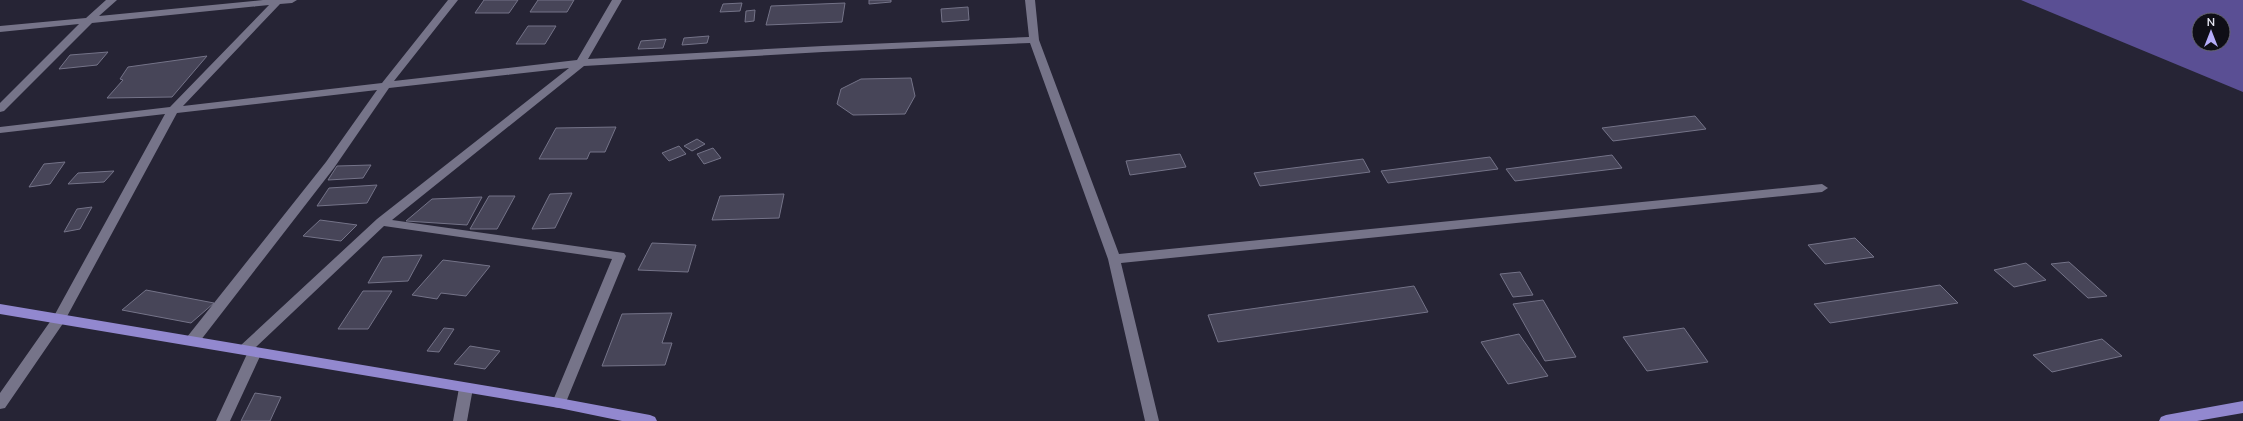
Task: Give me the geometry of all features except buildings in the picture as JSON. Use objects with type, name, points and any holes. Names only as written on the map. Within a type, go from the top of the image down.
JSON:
[{"type":"main road","points":[[0,309],[559,403],[650,421]]},
{"type":"main road","points":[[2166,421],[2243,407]]},
{"type":"street","points":[[0,109],[89,20],[112,0]]},
{"type":"street","points":[[0,29],[292,0]]},
{"type":"street","points":[[192,341],[330,165],[386,85],[453,0]]},
{"type":"street","points":[[224,421],[250,351],[381,222],[581,63],[617,0]]},
{"type":"street","points":[[1030,0],[1034,40],[1114,259],[1152,421]]},
{"type":"street","points":[[0,404],[59,319],[173,110],[278,1]]},
{"type":"street","points":[[0,130],[581,63],[831,48],[1034,40]]},
{"type":"street","points":[[1114,259],[1822,188]]},
{"type":"street","points":[[381,222],[620,256],[559,403]]},
{"type":"street","points":[[460,421],[466,388]]},
{"type":"shaded area","points":[[2021,0],[2243,0],[2243,92]]}]
